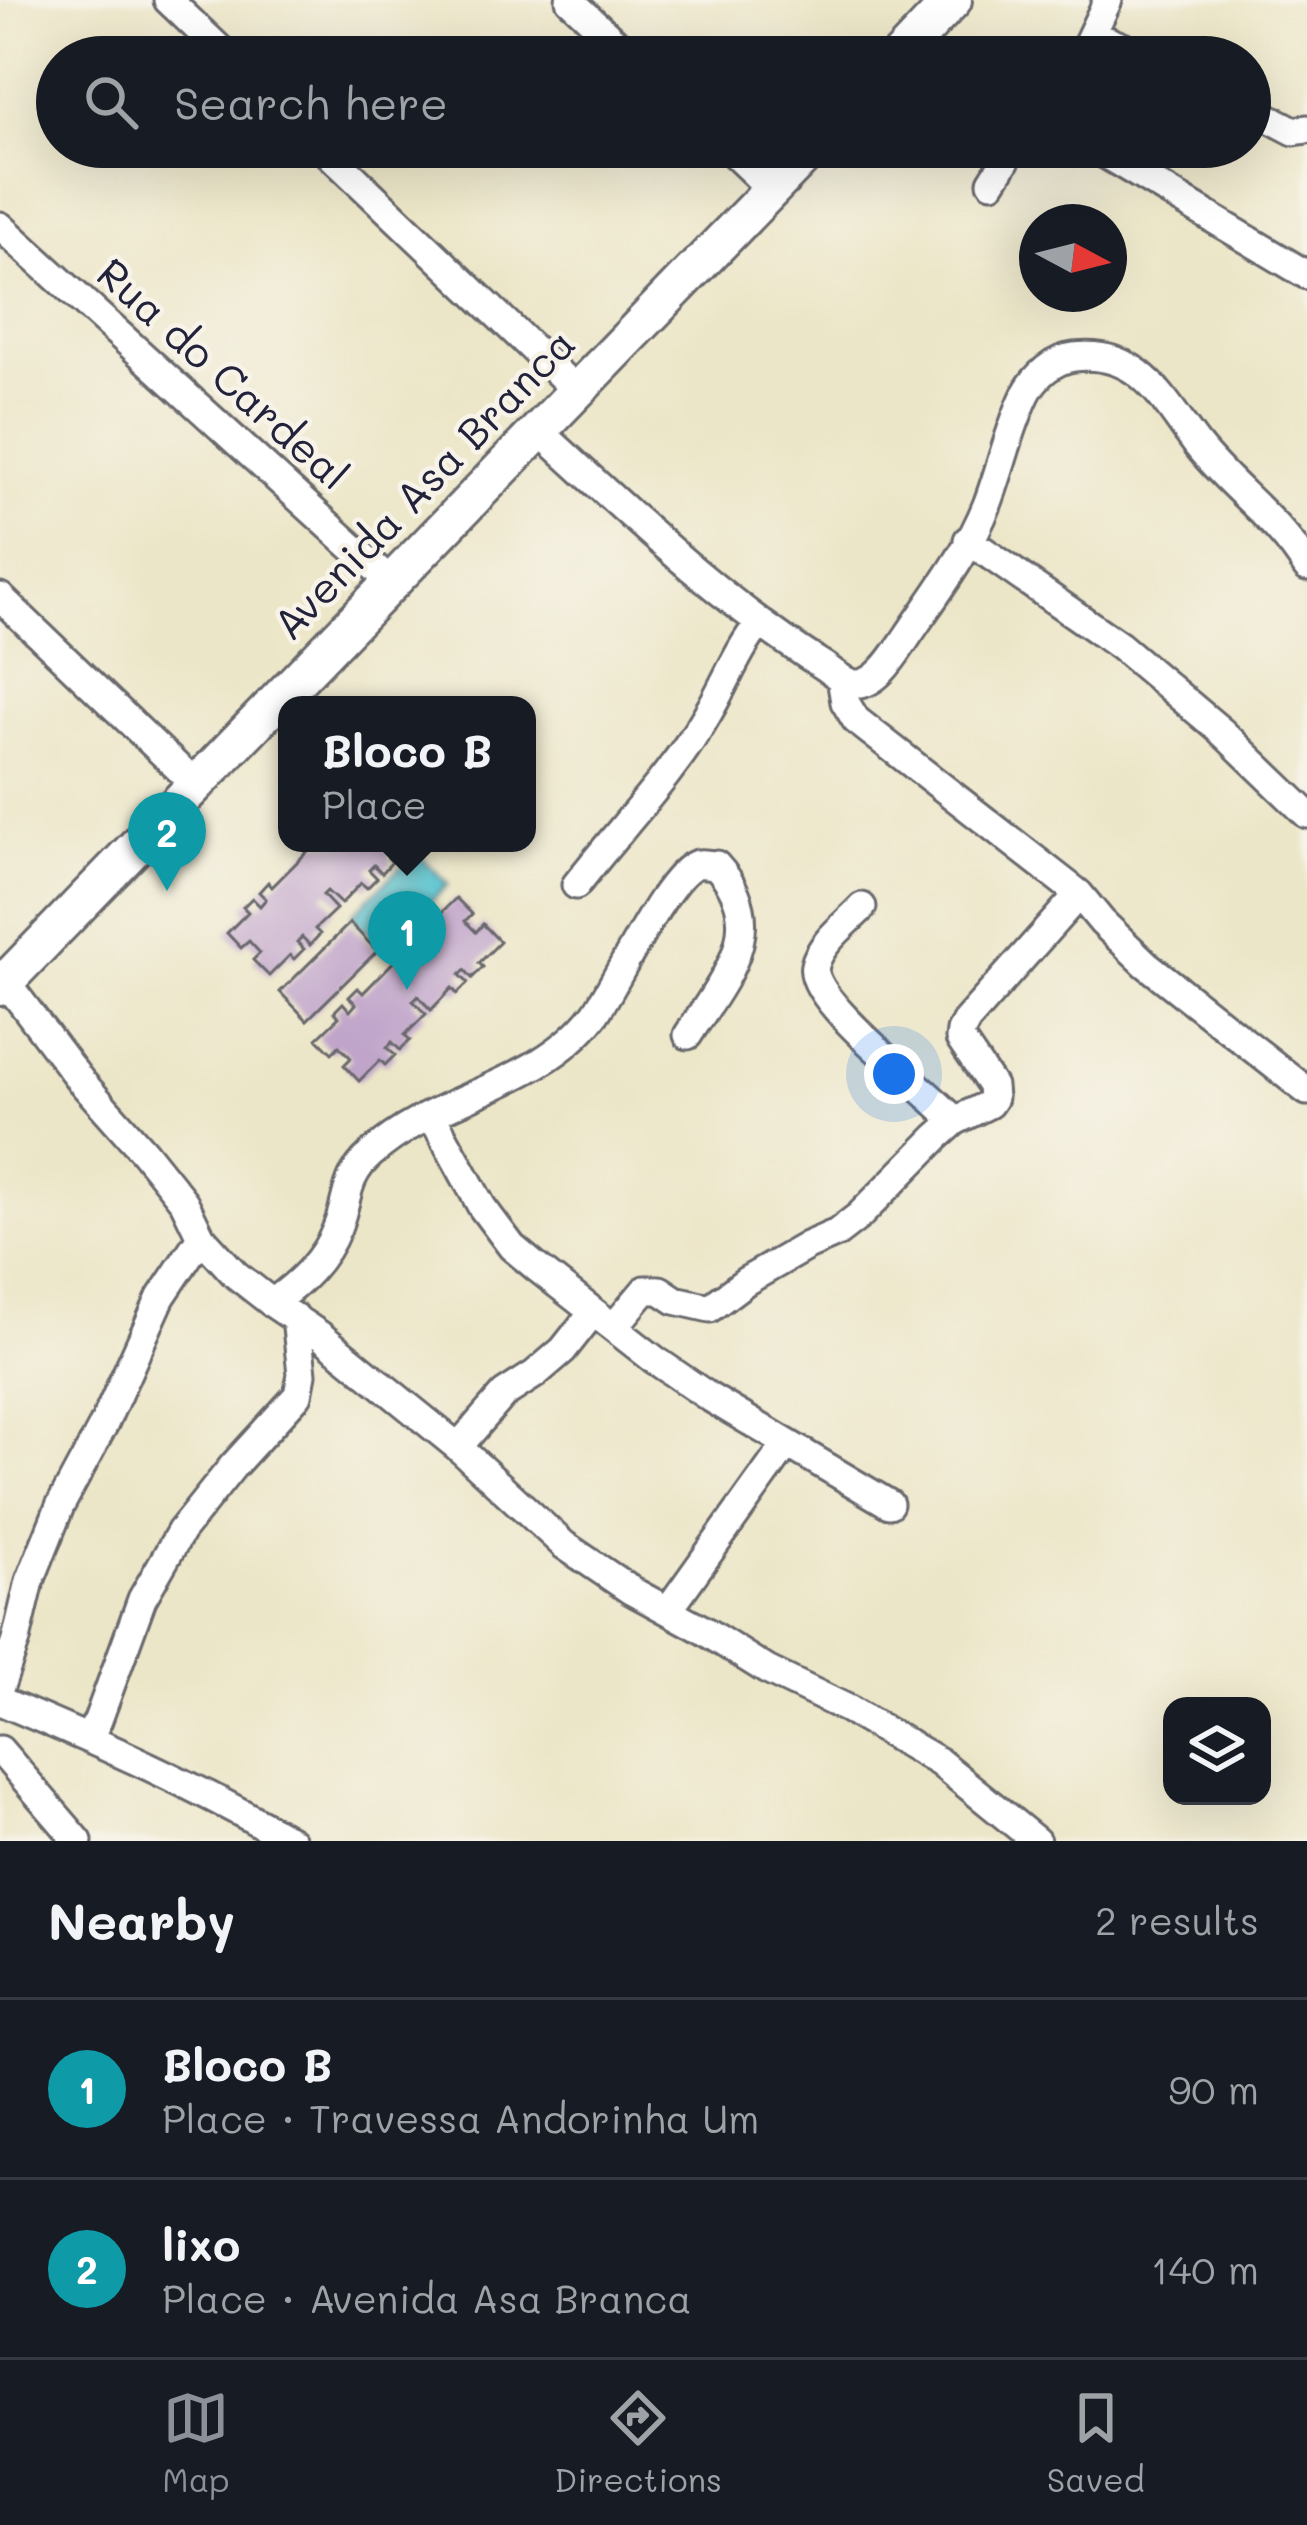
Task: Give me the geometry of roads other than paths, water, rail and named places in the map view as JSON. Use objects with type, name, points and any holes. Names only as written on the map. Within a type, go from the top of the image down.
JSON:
[{"type":"street","points":[[168,0],[206,36]]},
{"type":"street","points":[[570,0],[609,36]]},
{"type":"street","points":[[918,36],[953,0]]},
{"type":"street","points":[[1092,36],[1108,0]]},
{"type":"street","points":[[1271,119],[1294,131],[1307,129]]},
{"type":"street","points":[[344,168],[576,390]]},
{"type":"street","points":[[749,168],[772,190]]},
{"type":"street","name":"Avenida Asa Branca","points":[[280,696],[793,168]]},
{"type":"street","points":[[992,182],[1001,168]]},
{"type":"street","points":[[1129,168],[1307,275]]},
{"type":"street","name":"Rua do Cardeal","points":[[0,226],[391,582]]},
{"type":"street","points":[[537,429],[655,538],[759,624],[857,684],[877,675],[898,650],[956,564],[985,509],[1027,391],[1061,358],[1110,357],[1136,370],[1161,394],[1198,446],[1293,544],[1306,565]]},
{"type":"street","points":[[968,540],[1120,646],[1221,731],[1307,814]]},
{"type":"street","points":[[0,598],[195,784]]},
{"type":"street","points":[[576,886],[659,784],[708,713],[742,645],[759,624]]},
{"type":"street","points":[[842,678],[845,702],[856,720],[1078,894],[1146,964],[1307,1091]]},
{"type":"street","name":"Avenida Asa Branca","points":[[2,981],[278,698]]},
{"type":"street","points":[[88,1737],[142,1600],[181,1531],[298,1395],[302,1374],[284,1311],[338,1227],[356,1169],[392,1138],[527,1072],[583,1029],[668,890],[697,864],[716,865],[739,899],[740,939],[731,965],[688,1035]]},
{"type":"street","points":[[458,1447],[504,1394],[646,1289],[710,1308],[746,1280],[837,1233],[956,1121],[989,1103],[993,1091],[960,1039],[961,1031],[1078,894]]},
{"type":"street","points":[[862,907],[815,961],[819,987],[827,1000],[956,1121]]},
{"type":"street","points":[[2,981],[184,1202],[201,1237],[235,1274],[458,1447],[564,1545],[766,1670],[848,1709],[939,1762],[1036,1841]]},
{"type":"street","points":[[432,1116],[497,1228],[536,1267],[655,1360],[786,1445],[889,1504]]},
{"type":"street","points":[[0,1686],[30,1581],[60,1506],[104,1424],[161,1297],[201,1237]]},
{"type":"street","points":[[668,1610],[786,1445]]},
{"type":"street","points":[[0,1701],[205,1792],[291,1841]]},
{"type":"street","points":[[0,1750],[78,1841]]},
{"type":"water","points":[[416,852],[448,884],[384,948],[352,915]]},
{"type":"place","name":"lixo","points":[[167,891]]},
{"type":"place","name":"Bloco B","points":[[407,990]]}]
